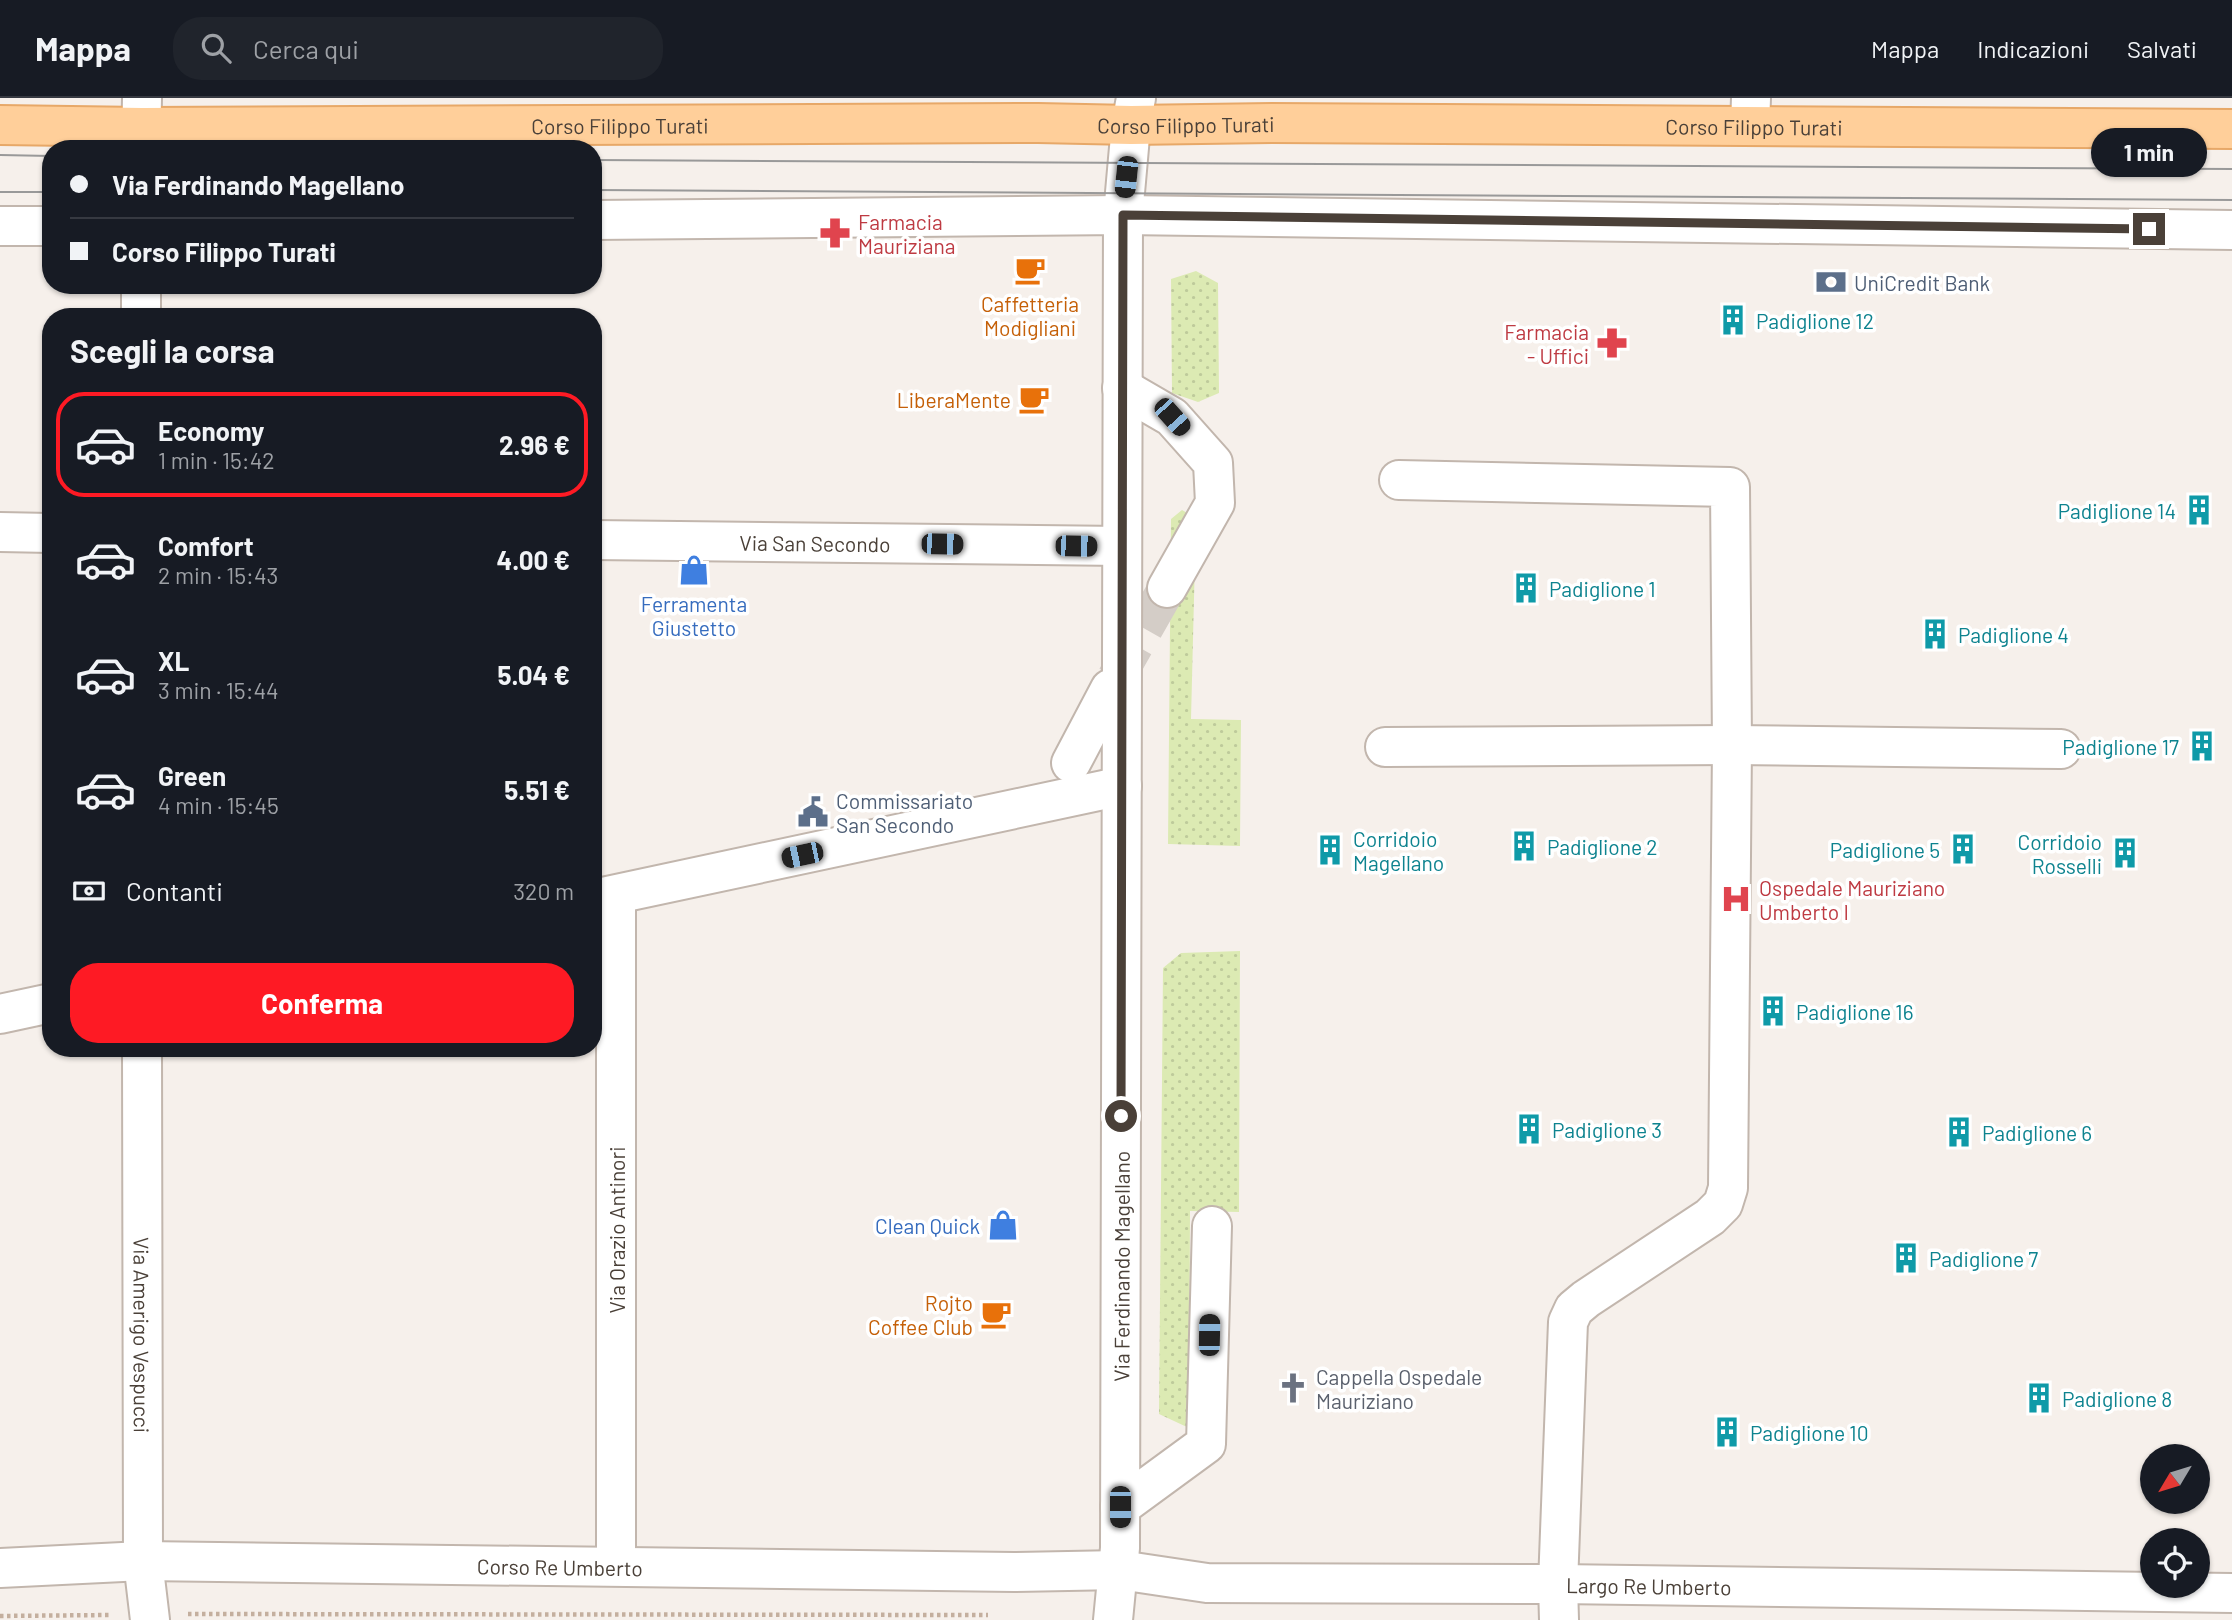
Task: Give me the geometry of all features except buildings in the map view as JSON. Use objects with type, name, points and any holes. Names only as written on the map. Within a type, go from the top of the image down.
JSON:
[{"type":"main road","name":"Corso Filippo Turati","points":[[0,125],[1038,123],[1134,112],[1272,123],[1750,112],[2232,129]]},
{"type":"street","name":"Via Ferdinando Magellano","points":[[1120,1570],[1123,215],[1134,112]]},
{"type":"street","points":[[602,220],[1123,215],[2232,230]]},
{"type":"street","points":[[0,226],[42,226]]},
{"type":"street","points":[[1122,388],[1172,417],[1213,463],[1215,503],[1167,588]]},
{"type":"street","points":[[1399,480],[1730,487],[1732,746],[1728,1188],[1723,1205],[1710,1217],[1586,1299],[1574,1309],[1568,1322],[1558,1602]]},
{"type":"street","points":[[0,532],[42,533]]},
{"type":"street","name":"Via San Secondo","points":[[602,540],[1122,546]]},
{"type":"street","points":[[1071,762],[1110,689]]},
{"type":"street","points":[[1385,747],[2061,749]]},
{"type":"street","points":[[605,897],[1122,786]]},
{"type":"street","name":"Via Orazio Antinori","points":[[605,897],[616,1565]]},
{"type":"street","points":[[0,1014],[42,1005]]},
{"type":"street","name":"Via Amerigo Vespucci","points":[[142,1057],[143,1561],[150,1617]]},
{"type":"street","points":[[1120,1507],[1206,1444],[1212,1226]]},
{"type":"street","name":"Corso Re Umberto","points":[[0,1568],[143,1561],[1014,1572],[1120,1570]]},
{"type":"street","points":[[1113,1620],[1120,1570]]},
{"type":"street","name":"Largo Re Umberto","points":[[1120,1570],[1207,1583],[1558,1602],[2232,1593]]},
{"type":"path","points":[[0,1616],[999,1615]]},
{"type":"green space","points":[[1196,271],[1218,283],[1219,393],[1198,402],[1172,393],[1171,279]]},
{"type":"green space","points":[[1182,510],[1196,518],[1191,719],[1241,720],[1240,846],[1168,844],[1171,519]]},
{"type":"green space","points":[[1240,951],[1239,1212],[1190,1211],[1189,1428],[1159,1414],[1163,968],[1181,953]]},
{"type":"tunnel","points":[[1116,678],[1167,588]]},
{"type":"tram line","points":[[0,155],[42,156]]},
{"type":"tram line","points":[[602,160],[2232,169]]},
{"type":"tram line","points":[[602,190],[2232,200]]},
{"type":"tram line","points":[[0,192],[42,192]]},
{"type":"place","name":"Farmacia Mauriziana","points":[[835,233]]},
{"type":"place","name":"Caffetteria Modigliani","points":[[1030,270]]},
{"type":"place","name":"UniCredit Bank","points":[[1831,282]]},
{"type":"place","name":"Padiglione 12","points":[[1733,320]]},
{"type":"place","name":"Farmacia - Uffici","points":[[1612,343]]},
{"type":"place","name":"LiberaMente","points":[[1034,399]]},
{"type":"place","name":"Padiglione 14","points":[[2199,510]]},
{"type":"place","name":"Ferramenta Giustetto","points":[[694,570]]},
{"type":"place","name":"Padiglione 1","points":[[1526,588]]},
{"type":"place","name":"Padiglione 4","points":[[1935,634]]},
{"type":"place","name":"Padiglione 17","points":[[2202,746]]},
{"type":"place","name":"Commissariato San Secondo","points":[[813,812]]},
{"type":"place","name":"Padiglione 2","points":[[1524,846]]},
{"type":"place","name":"Padiglione 5","points":[[1963,849]]},
{"type":"place","name":"Corridoio Magellano","points":[[1330,850]]},
{"type":"place","name":"Corridoio Rosselli","points":[[2125,853]]},
{"type":"place","name":"Ospedale Mauriziano Umberto I","points":[[1736,899]]},
{"type":"place","name":"Padiglione 16","points":[[1773,1011]]},
{"type":"place","name":"Padiglione 3","points":[[1529,1129]]},
{"type":"place","name":"Padiglione 6","points":[[1959,1132]]},
{"type":"place","name":"Clean Quick","points":[[1003,1225]]},
{"type":"place","name":"Padiglione 7","points":[[1906,1258]]},
{"type":"place","name":"Rojto Coffee Club","points":[[996,1314]]},
{"type":"place","name":"Cappella Ospedale Mauriziano","points":[[1293,1388]]},
{"type":"place","name":"Padiglione 8","points":[[2039,1398]]},
{"type":"place","name":"Padiglione 10","points":[[1727,1432]]},
{"type":"route","points":[[1121,1116],[1123,215],[2149,229]]}]
